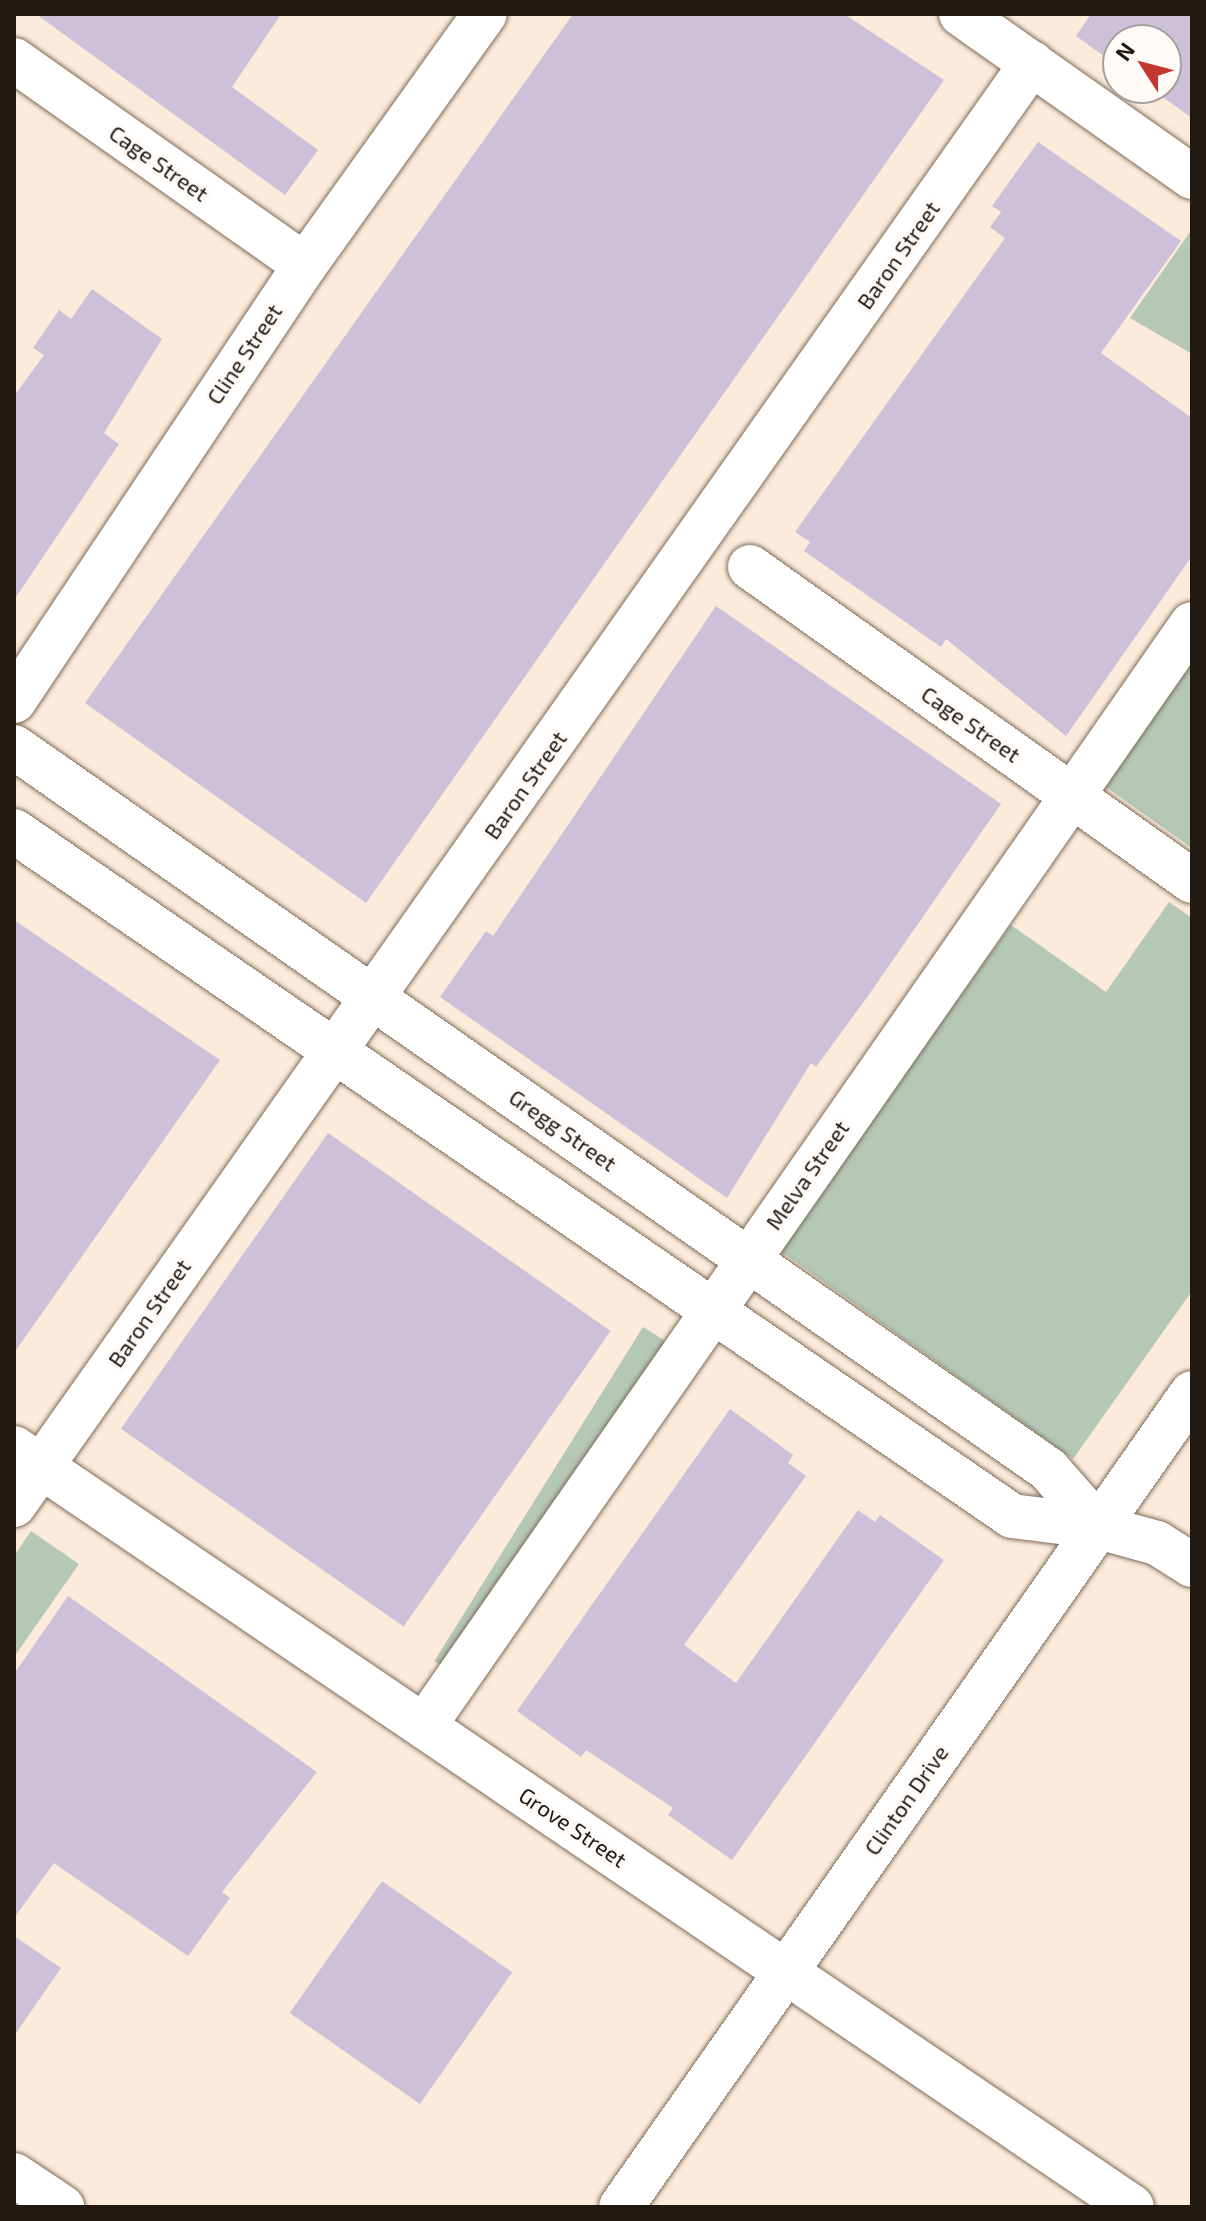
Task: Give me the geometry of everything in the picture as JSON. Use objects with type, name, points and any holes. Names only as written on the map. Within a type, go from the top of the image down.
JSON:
[{"type":"street","name":"Cline Street","points":[[14,701],[305,265],[485,14]]},
{"type":"street","points":[[961,14],[1192,177]]},
{"type":"street","name":"Cage Street","points":[[14,60],[305,265]]},
{"type":"street","name":"Baron Street","points":[[14,1505],[27,1458],[375,995],[1032,63]]},
{"type":"street","name":"Cage Street","points":[[750,567],[1192,881]]},
{"type":"street","name":"Melva Street","points":[[424,1726],[1192,624]]},
{"type":"street","name":"Gregg Street","points":[[14,747],[375,995],[1048,1469],[1099,1527]]},
{"type":"street","points":[[14,831],[1012,1516],[1099,1527],[1157,1543],[1192,1565]]},
{"type":"street","name":"Clinton Drive","points":[[621,2207],[1192,1393]]},
{"type":"street","name":"Grove Street","points":[[27,1458],[1132,2207]]},
{"type":"street","points":[[14,2175],[62,2207]]},
{"type":"green space","points":[[1192,229],[1192,354],[1130,318]]},
{"type":"green space","points":[[1192,660],[1192,848],[1103,785]]},
{"type":"green space","points":[[1169,902],[1192,918],[1192,1291],[1073,1459],[779,1250],[1011,925],[1106,992]]},
{"type":"green space","points":[[643,1327],[670,1344],[461,1678],[434,1661]]},
{"type":"green space","points":[[31,1531],[79,1564],[14,1657],[14,1556]]},
{"type":"building","points":[[36,14],[281,14],[232,87],[318,150],[285,195]]},
{"type":"building","points":[[573,14],[844,14],[944,80],[366,903],[85,703]]},
{"type":"building","points":[[1091,14],[1192,14],[1192,118],[1172,104],[1182,104],[1182,24],[1102,24],[1102,55],[1076,36]]},
{"type":"building","points":[[1038,142],[1181,241],[1101,353],[1192,418],[1192,556],[1066,736],[946,639],[941,647],[804,551],[810,542],[795,532],[1005,238],[990,227],[1001,212],[992,206]]},
{"type":"building","points":[[92,289],[162,339],[104,433],[119,444],[14,600],[14,396],[44,355],[33,348],[59,310],[71,319]]},
{"type":"building","points":[[716,606],[1001,804],[816,1067],[811,1063],[727,1198],[440,997],[486,931],[493,936]]},
{"type":"building","points":[[14,920],[220,1060],[14,1353]]},
{"type":"building","points":[[328,1133],[611,1331],[404,1627],[121,1429]]},
{"type":"building","points":[[730,1409],[793,1455],[788,1463],[806,1476],[684,1645],[736,1683],[858,1510],[875,1522],[880,1515],[944,1560],[732,1860],[668,1815],[673,1808],[586,1750],[581,1757],[517,1711]]},
{"type":"building","points":[[68,1596],[317,1772],[222,1892],[230,1898],[188,1956],[54,1863],[14,1918],[14,1674]]},
{"type":"building","points":[[382,1881],[512,1972],[420,2104],[290,2013]]},
{"type":"building","points":[[14,1936],[61,1968],[14,2036]]}]
